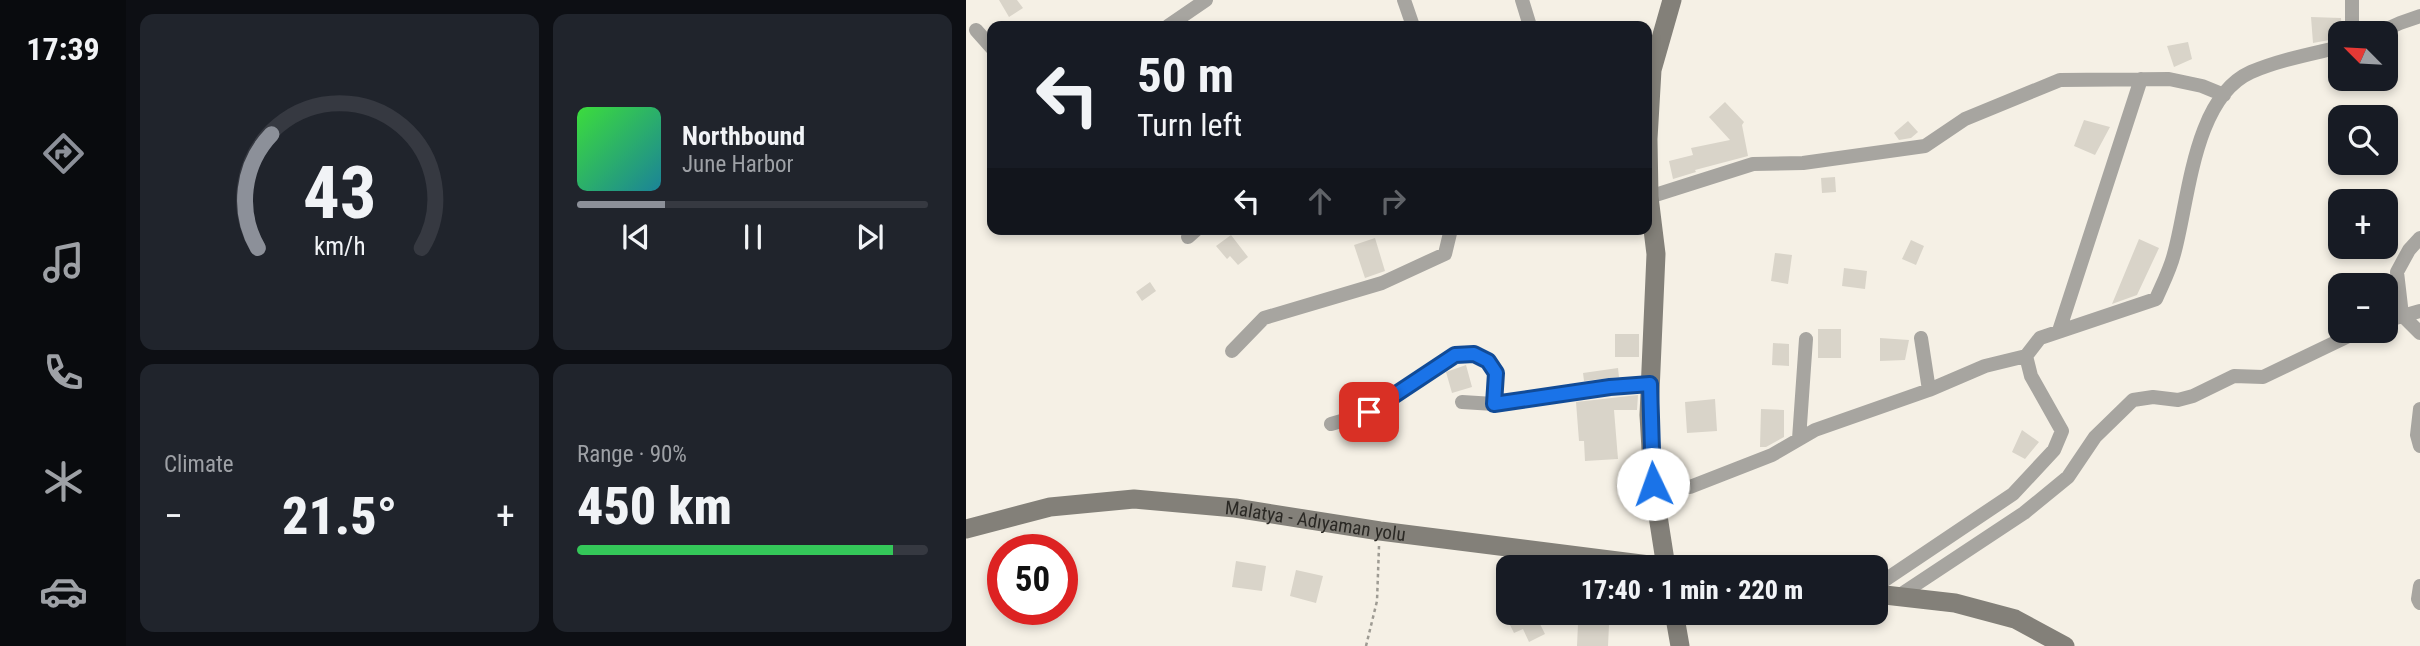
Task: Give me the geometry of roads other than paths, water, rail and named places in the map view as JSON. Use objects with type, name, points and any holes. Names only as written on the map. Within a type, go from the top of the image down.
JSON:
[{"type":"main road","points":[[1652,70],[1672,0]]},
{"type":"main road","points":[[1652,221],[1656,254],[1650,384],[1653,484],[1663,555]]},
{"type":"main road","name":"Malatya - Adıyaman yolu","points":[[966,529],[1050,507],[1135,499],[1236,508],[1380,531],[1570,555]]},
{"type":"main road","points":[[1888,594],[1955,603],[2015,619],[2065,646]]},
{"type":"main road","points":[[1676,625],[1680,646]]},
{"type":"street","points":[[1175,21],[1206,0]]},
{"type":"street","points":[[1404,0],[1411,21]]},
{"type":"street","points":[[1522,0],[1528,21]]},
{"type":"street","points":[[2352,0],[2352,21]]},
{"type":"street","points":[[2398,24],[2420,16]]},
{"type":"street","points":[[976,30],[987,42]]},
{"type":"street","points":[[1653,484],[1690,487],[1772,455],[1815,430],[1929,390],[1985,366],[2026,356],[2040,338],[2156,299],[2174,257],[2195,151],[2230,86],[2250,72],[2328,50]]},
{"type":"street","points":[[2059,331],[2141,79]]},
{"type":"street","points":[[1652,196],[1753,164],[1803,163],[1924,146],[1965,119],[2060,80],[2169,79],[2202,86],[2224,95]]},
{"type":"street","points":[[1232,351],[1264,318],[1382,283],[1445,254],[1450,235]]},
{"type":"street","points":[[2420,238],[2409,250],[2397,272],[2402,315],[2420,333]]},
{"type":"street","points":[[2398,316],[2420,312]]},
{"type":"street","points":[[1921,338],[1929,390]]},
{"type":"street","points":[[1799,439],[1806,339]]},
{"type":"street","points":[[1900,595],[2024,513],[2068,477],[2095,437],[2133,400],[2153,397],[2178,400],[2193,396],[2234,376],[2263,377],[2334,343]]},
{"type":"street","points":[[1331,424],[1369,412],[1455,355],[1474,354],[1488,361],[1496,373],[1494,404]]},
{"type":"street","points":[[1888,578],[2013,494],[2054,450],[2062,431],[2031,376],[2026,356]]},
{"type":"street","points":[[1462,402],[1494,404],[1610,387],[1650,384]]},
{"type":"street","points":[[2420,409],[2417,435],[2420,446]]},
{"type":"street","points":[[2420,586],[2420,603]]}]
